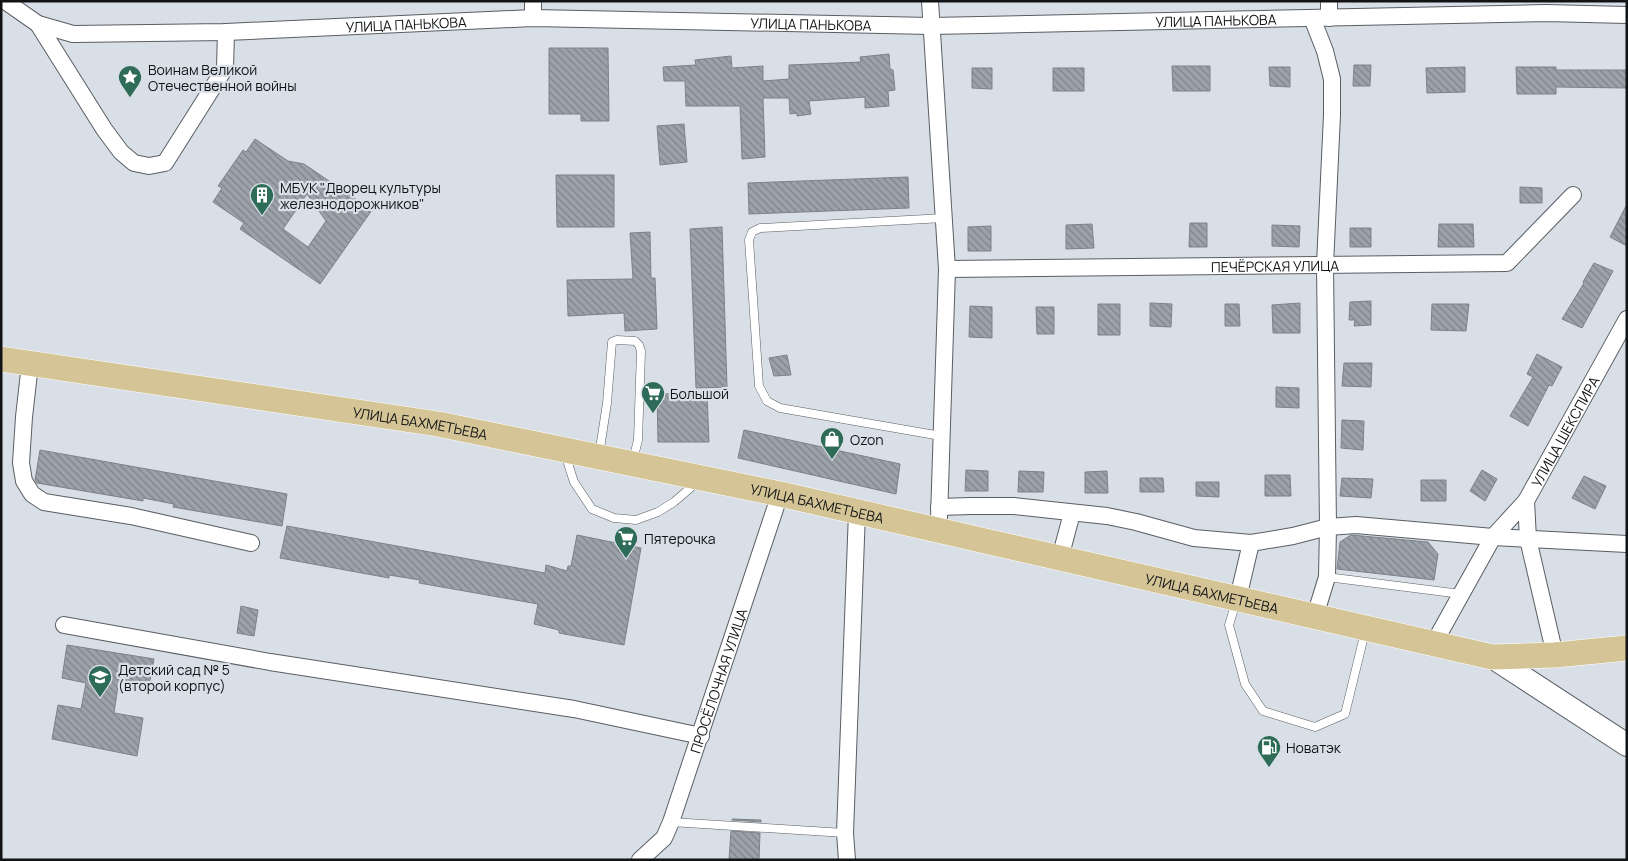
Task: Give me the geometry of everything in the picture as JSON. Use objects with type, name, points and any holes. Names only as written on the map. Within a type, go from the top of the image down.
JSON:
[{"type":"main road","name":"УЛИЦА БАХМЕТЬЕВА","points":[[1,359],[438,424],[780,494],[857,512],[939,519],[1060,558],[1492,657],[1555,655],[1627,648]]},
{"type":"main road","points":[[1492,657],[1627,745]]},
{"type":"street","name":"УЛИЦА ПАНЬКОВА","points":[[5,1],[38,24],[73,34],[226,32],[533,18],[931,26],[1330,18],[1546,7],[1627,15]]},
{"type":"street","points":[[533,1],[533,18]]},
{"type":"street","points":[[930,1],[947,269],[939,519],[1014,506],[1107,516],[1194,538],[1251,543],[1293,536],[1328,527],[1356,525],[1493,537],[1627,544]]},
{"type":"street","points":[[1329,1],[1330,18]]},
{"type":"street","points":[[1312,18],[1325,51],[1332,79],[1325,265],[1328,527],[1326,577],[1315,616]]},
{"type":"street","points":[[38,24],[104,129],[121,152],[134,163],[149,166],[165,163],[225,68],[226,32]]},
{"type":"street","name":"ПЕЧЁРСКАЯ УЛИЦА","points":[[947,269],[1507,263],[1573,195]]},
{"type":"street","name":"УЛИЦА ШЕКСПИРА","points":[[1434,643],[1493,537],[1526,500],[1627,319]]},
{"type":"street","points":[[30,364],[21,463],[24,481],[32,494],[44,502],[131,516],[250,543]]},
{"type":"street","name":"ПРОСЁЛОЧНАЯ УЛИЦА","points":[[640,860],[664,838],[672,822],[780,494]]},
{"type":"street","points":[[1526,500],[1528,539],[1555,655]]},
{"type":"street","points":[[847,860],[845,833],[857,512]]},
{"type":"street","points":[[1060,558],[1072,513]]},
{"type":"street","points":[[1238,598],[1251,543]]},
{"type":"street","points":[[64,625],[270,662],[574,709],[701,736]]},
{"type":"lane","points":[[941,436],[780,408],[767,401],[759,386],[749,240],[752,232],[760,228],[944,218]]},
{"type":"lane","points":[[599,457],[607,403],[612,342],[617,340],[635,341],[641,351],[638,440],[632,464]]},
{"type":"lane","points":[[564,450],[574,482],[592,509],[614,518],[636,520],[658,512],[674,502],[702,478]]},
{"type":"lane","points":[[1326,577],[1462,594]]},
{"type":"lane","points":[[1238,598],[1229,625],[1246,684],[1263,711],[1315,728],[1345,714],[1366,628]]},
{"type":"lane","points":[[672,822],[845,833]]},
{"type":"building","points":[[549,48],[608,48],[609,121],[581,121],[581,114],[549,114]]},
{"type":"building","points":[[889,54],[895,90],[888,91],[889,106],[865,108],[865,97],[809,101],[811,114],[797,116],[797,113],[790,114],[789,98],[763,98],[765,157],[742,159],[740,106],[686,106],[685,81],[664,81],[663,67],[696,65],[695,60],[731,56],[732,68],[763,66],[763,81],[789,79],[789,65],[861,62],[860,57]]},
{"type":"building","points":[[1354,65],[1371,65],[1370,86],[1353,86]]},
{"type":"building","points":[[1172,66],[1210,66],[1210,91],[1173,91]]},
{"type":"building","points":[[1269,67],[1290,67],[1290,87],[1270,86]]},
{"type":"building","points":[[1465,67],[1465,92],[1427,93],[1426,68]]},
{"type":"building","points":[[1516,67],[1556,67],[1556,70],[1627,70],[1627,88],[1556,87],[1556,94],[1517,94]]},
{"type":"building","points":[[972,68],[992,68],[992,89],[972,88]]},
{"type":"building","points":[[1053,68],[1084,68],[1084,91],[1053,91]]},
{"type":"building","points":[[684,124],[687,162],[660,165],[657,126]]},
{"type":"building","name":"МБУК \"Дворец культуры железнодорожников\"","points":[[255,139],[288,161],[304,164],[372,210],[320,284],[240,229],[244,223],[213,202],[222,188],[218,186],[243,150],[246,152]],"holes":[[[307,194],[326,221],[308,247],[283,229]]]},
{"type":"building","points":[[556,175],[614,175],[614,227],[557,227]]},
{"type":"building","points":[[908,177],[909,208],[749,214],[748,183]]},
{"type":"building","points":[[1520,187],[1542,188],[1542,203],[1520,203]]},
{"type":"building","points":[[1627,204],[1627,246],[1610,237]]},
{"type":"building","points":[[1190,223],[1207,223],[1207,247],[1189,247]]},
{"type":"building","points":[[1092,224],[1094,248],[1066,249],[1066,225]]},
{"type":"building","points":[[1439,224],[1473,224],[1474,247],[1438,247]]},
{"type":"building","points":[[1272,225],[1300,226],[1299,247],[1272,246]]},
{"type":"building","points":[[991,226],[991,251],[968,251],[968,227]]},
{"type":"building","points":[[722,227],[727,387],[696,388],[690,229]]},
{"type":"building","points":[[1350,228],[1371,228],[1371,247],[1350,247]]},
{"type":"building","points":[[650,232],[651,278],[655,278],[657,329],[625,331],[624,313],[568,316],[567,280],[633,279],[630,233]]},
{"type":"building","points":[[1594,263],[1613,271],[1582,328],[1562,319]]},
{"type":"building","points":[[1371,301],[1371,325],[1354,326],[1355,320],[1349,320],[1350,302]]},
{"type":"building","points":[[1150,303],[1172,304],[1171,327],[1150,326]]},
{"type":"building","points":[[1300,303],[1300,333],[1273,333],[1272,305]]},
{"type":"building","points":[[1098,304],[1120,304],[1120,335],[1098,335]]},
{"type":"building","points":[[1225,304],[1239,304],[1240,326],[1225,326]]},
{"type":"building","points":[[1432,304],[1469,304],[1466,331],[1431,330]]},
{"type":"building","points":[[970,306],[992,307],[992,338],[969,337]]},
{"type":"building","points":[[1036,307],[1054,307],[1054,334],[1037,334]]},
{"type":"building","points":[[1537,354],[1562,367],[1552,386],[1549,385],[1528,426],[1510,416],[1533,377],[1527,374]]},
{"type":"building","points":[[787,355],[791,375],[774,376],[769,358]]},
{"type":"building","points":[[1344,363],[1372,363],[1371,387],[1342,386]]},
{"type":"building","points":[[1276,387],[1299,388],[1299,408],[1276,407]]},
{"type":"building","points":[[707,393],[709,442],[658,442],[657,394]]},
{"type":"building","points":[[1342,420],[1364,421],[1363,450],[1341,448]]},
{"type":"building","points":[[744,430],[900,464],[896,494],[738,458]]},
{"type":"building","points":[[40,450],[287,494],[282,526],[173,507],[174,504],[143,498],[143,501],[37,483],[35,480]]},
{"type":"building","points":[[966,470],[988,471],[988,491],[965,491]]},
{"type":"building","points":[[1482,470],[1497,479],[1485,501],[1470,491]]},
{"type":"building","points":[[1019,471],[1044,472],[1043,492],[1018,492]]},
{"type":"building","points":[[1107,471],[1108,493],[1085,493],[1085,472]]},
{"type":"building","points":[[1265,475],[1290,475],[1291,496],[1265,496]]},
{"type":"building","points":[[1584,476],[1606,486],[1595,509],[1572,498]]},
{"type":"building","points":[[1140,478],[1163,478],[1164,492],[1140,492]]},
{"type":"building","points":[[1342,478],[1373,479],[1371,498],[1340,496]]},
{"type":"building","points":[[1421,480],[1446,480],[1446,501],[1421,501]]},
{"type":"building","points":[[1196,482],[1219,482],[1219,497],[1196,496]]},
{"type":"building","points":[[287,526],[545,573],[546,565],[567,571],[568,566],[571,566],[577,535],[641,548],[624,645],[559,633],[559,630],[534,624],[538,604],[419,583],[420,580],[389,575],[389,578],[280,558]]},
{"type":"building","points":[[1351,535],[1428,542],[1438,554],[1434,580],[1337,569],[1340,542]]},
{"type":"building","points":[[241,606],[258,610],[254,636],[237,633]]},
{"type":"building","name":"Детский сад № 5 (второй корпус)","points":[[67,645],[154,659],[148,691],[118,686],[114,713],[143,718],[137,756],[52,739],[58,705],[81,709],[86,683],[62,678]]},
{"type":"building","points":[[732,820],[761,820],[761,822]]},
{"type":"building","points":[[731,831],[760,833],[759,860],[729,860]]},
{"type":"place","name":"Воинам Великой Отечественной войны","points":[[130,98]]},
{"type":"place","name":"МБУК \"Дворец культуры железнодорожников\"","points":[[262,216]]},
{"type":"place","name":"Большой","points":[[653,414]]},
{"type":"place","name":"Ozon","points":[[832,460]]},
{"type":"place","name":"Пятерочка","points":[[626,559]]},
{"type":"place","name":"Детский сад № 5 (второй корпус)","points":[[100,698]]},
{"type":"place","name":"Новатэк","points":[[1269,768]]}]
